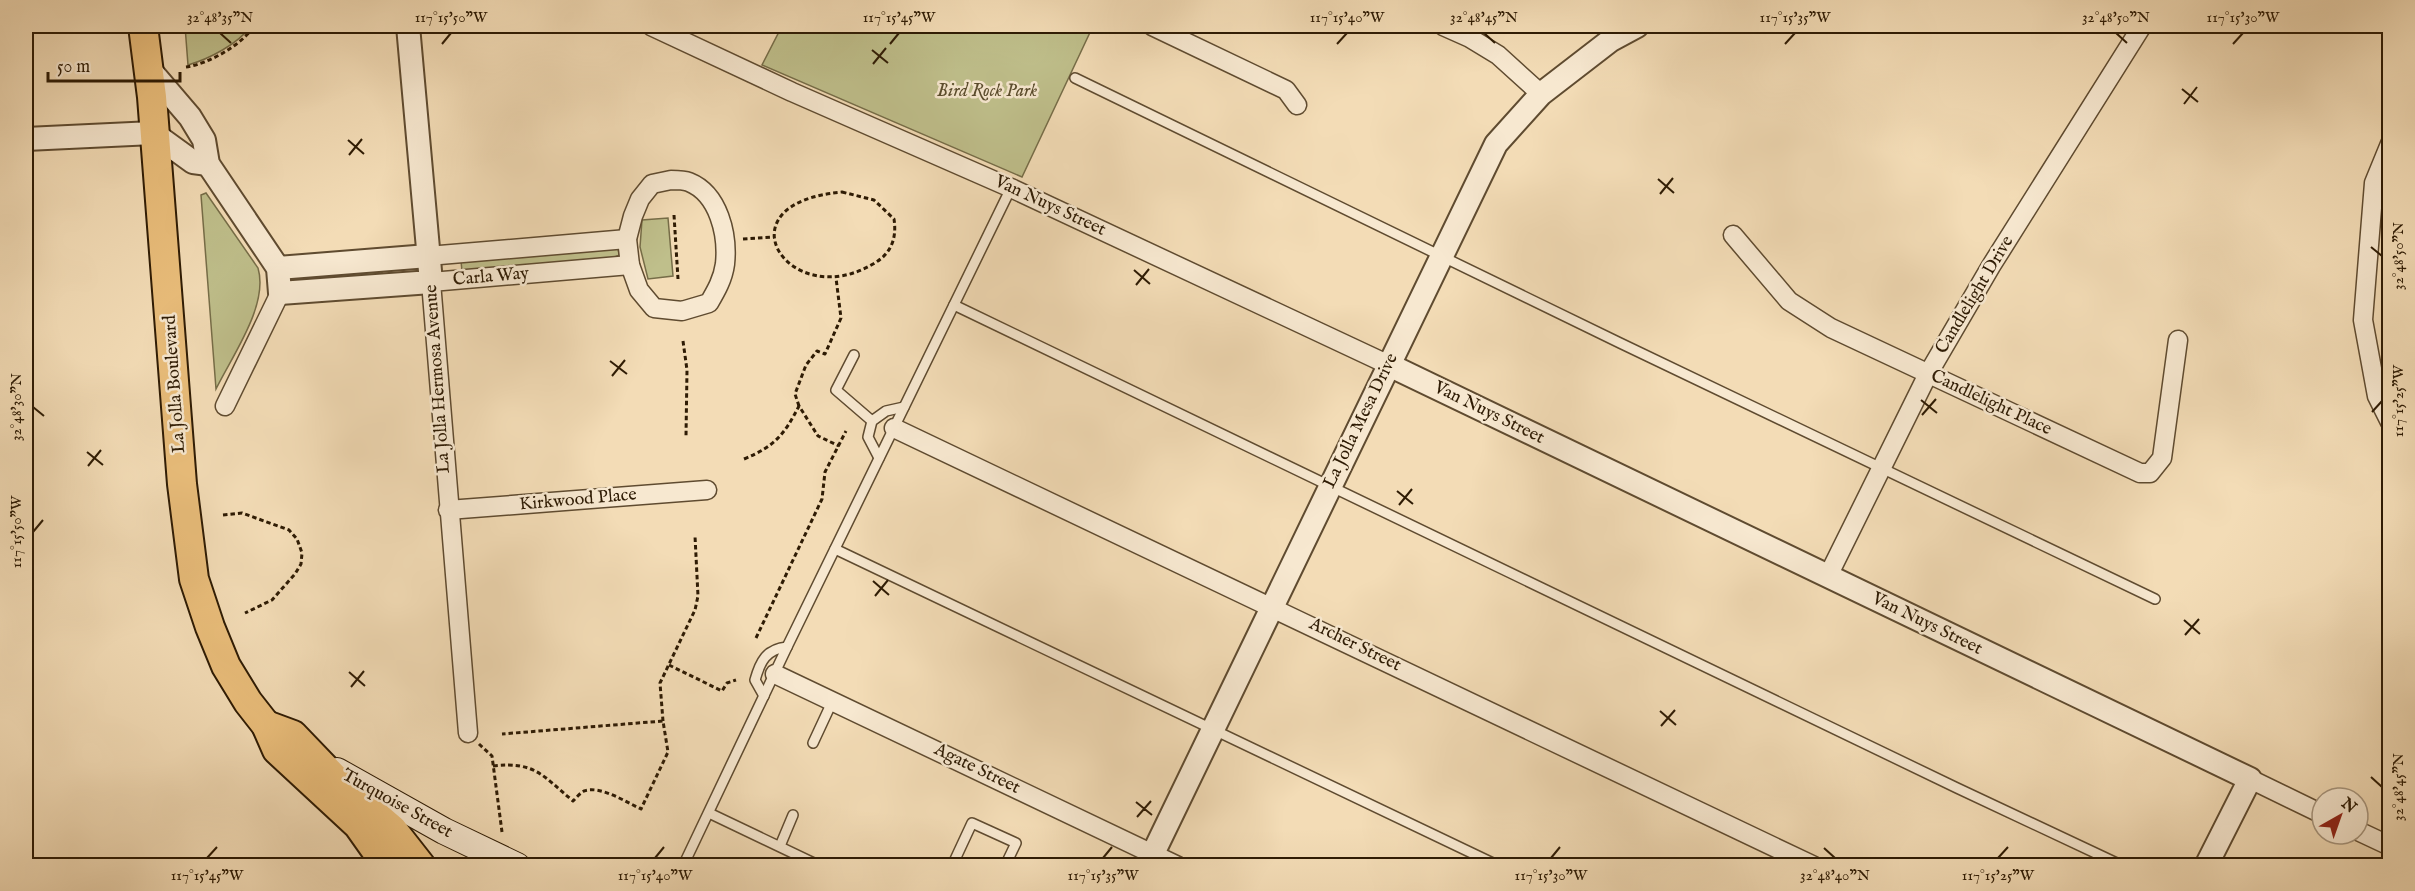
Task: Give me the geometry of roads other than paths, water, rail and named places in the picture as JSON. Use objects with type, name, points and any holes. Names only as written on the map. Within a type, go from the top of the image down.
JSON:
[{"type":"main road","name":"La Jolla Boulevard","points":[[143,26],[149,69],[183,484],[194,579],[226,666],[248,702],[266,725],[277,750],[358,825],[387,866]]},
{"type":"main road","points":[[266,725],[293,735],[341,785],[392,829],[421,866]]},
{"type":"main road","name":"Turquoise Street","points":[[312,754],[347,777],[444,831],[517,866]]},
{"type":"main road","name":"Turquoise Street","points":[[358,825],[372,832],[403,866]]},
{"type":"street","name":"La Jolla Hermosa Avenue","points":[[408,26],[468,733]]},
{"type":"street","name":"Van Nuys Street","points":[[651,26],[792,92],[1011,188],[1389,365],[2310,808]]},
{"type":"street","points":[[1152,26],[1286,90],[1297,105]]},
{"type":"street","points":[[1443,26],[1470,32],[1541,94]]},
{"type":"street","name":"La Jolla Mesa Drive","points":[[1150,859],[1496,144],[1541,94],[1608,33],[1637,26]]},
{"type":"street","name":"Candlelight Drive","points":[[1828,576],[1928,374],[1991,266],[2142,26]]},
{"type":"street","points":[[149,69],[190,117],[204,140],[208,164],[278,268],[280,293],[225,406]]},
{"type":"street","points":[[26,139],[153,132],[193,162],[208,164]]},
{"type":"street","points":[[2390,144],[2374,183],[2363,320],[2377,396],[2390,422]]},
{"type":"street","points":[[670,180],[689,181],[707,194],[722,223],[725,263],[720,286],[709,303],[682,311],[654,308],[639,290],[630,265],[627,239],[640,199],[652,184],[670,180]]},
{"type":"street","name":"Candlelight Place","points":[[1733,235],[1790,301],[1832,328],[2140,473],[2150,472],[2162,458],[2178,340]]},
{"type":"street","name":"Carla Way","points":[[278,268],[627,239]]},
{"type":"street","name":"Carla Way","points":[[280,293],[630,265]]},
{"type":"street","name":"Archer Street","points":[[894,428],[1814,866]]},
{"type":"street","name":"Kirkwood Place","points":[[448,510],[707,490]]},
{"type":"street","name":"Agate Street","points":[[775,674],[833,700],[1150,859],[1178,866]]},
{"type":"street","points":[[2206,866],[2250,779]]},
{"type":"street","points":[[2370,837],[2390,846]]},
{"type":"lane","points":[[1075,78],[2155,599]]},
{"type":"lane","points":[[683,866],[1011,188]]},
{"type":"lane","points":[[954,305],[1957,789],[2123,866]]},
{"type":"lane","points":[[854,355],[836,390],[872,421]]},
{"type":"lane","points":[[879,458],[868,437],[872,421],[886,411],[904,407]]},
{"type":"lane","points":[[835,549],[1499,866]]},
{"type":"lane","points":[[764,696],[755,680],[759,664],[770,651],[787,647]]},
{"type":"lane","points":[[813,743],[833,700]]},
{"type":"lane","points":[[709,813],[820,866]]},
{"type":"lane","points":[[780,846],[793,815]]},
{"type":"lane","points":[[952,866],[972,823],[1016,843],[1005,866]]},
{"type":"park label","name":"Bird Rock Park","points":[[987,91]]}]
